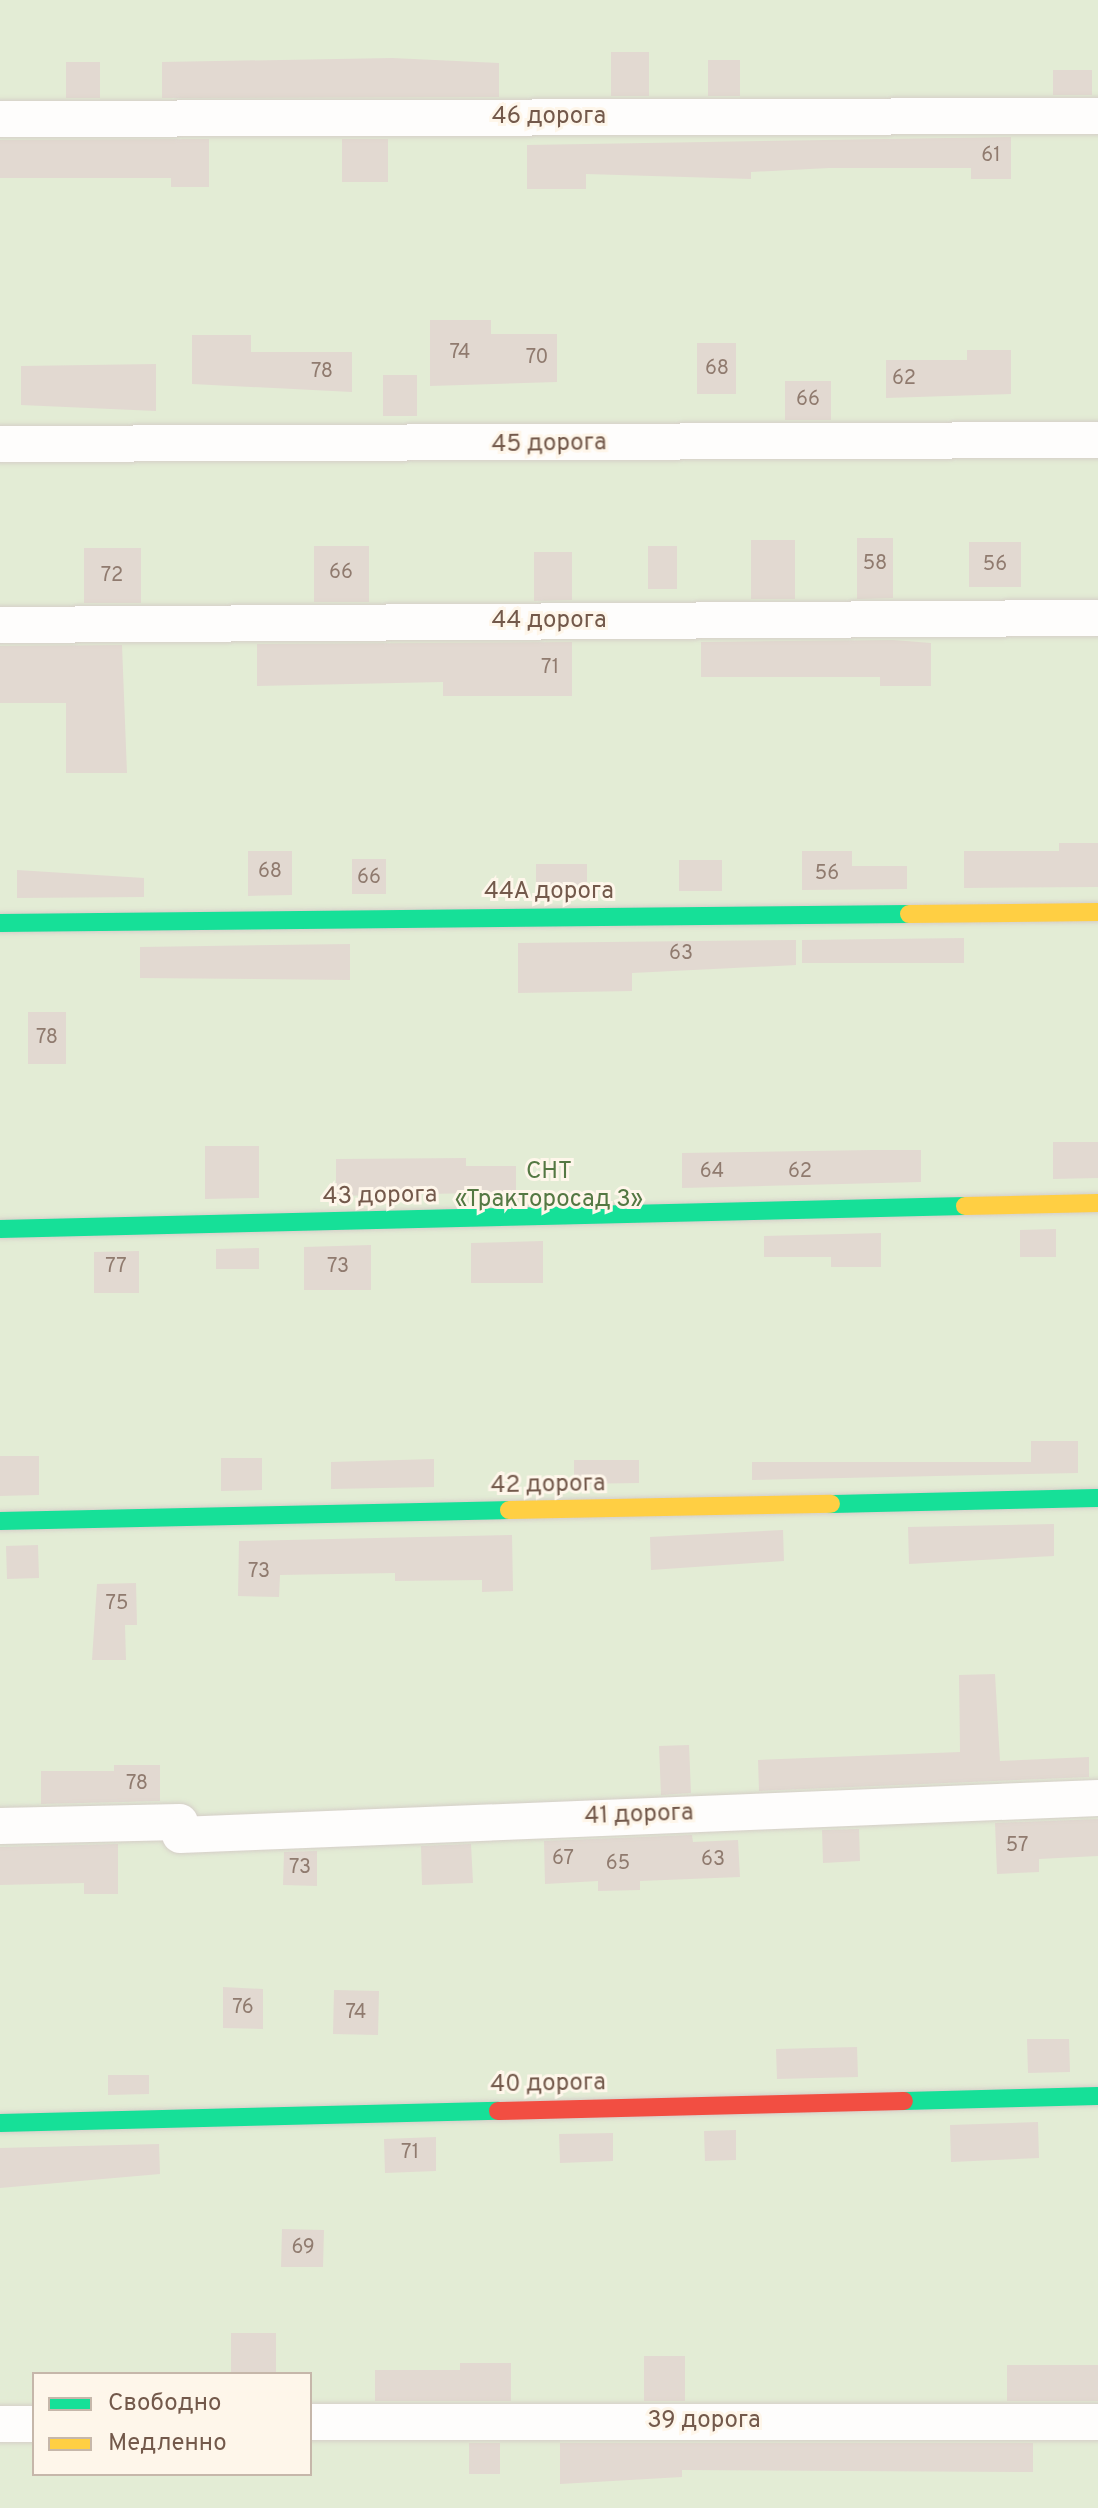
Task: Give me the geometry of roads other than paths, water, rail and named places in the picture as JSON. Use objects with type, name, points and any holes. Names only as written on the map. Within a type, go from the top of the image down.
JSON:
[{"type":"street","name":"46 дорога","points":[[0,119],[1098,116]]},
{"type":"street","name":"45 дорога","points":[[0,444],[1098,440]]},
{"type":"street","name":"44 дорога","points":[[0,625],[1098,618]]},
{"type":"street","name":"44А дорога","points":[[0,923],[1098,912]]},
{"type":"street","name":"43 дорога","points":[[0,1229],[1098,1203]]},
{"type":"street","name":"42 дорога","points":[[0,1521],[1098,1498]]},
{"type":"street","name":"41 дорога","points":[[0,1826],[180,1828],[1098,1798]]},
{"type":"street","name":"40 дорога","points":[[0,2123],[1098,2096]]},
{"type":"street","name":"39 дорога","points":[[312,2422],[1098,2422]]},
{"type":"street","points":[[0,2424],[32,2424]]},
{"type":"park label","name":"СНТ «Тракторосад 3»","points":[[549,1187]]}]
